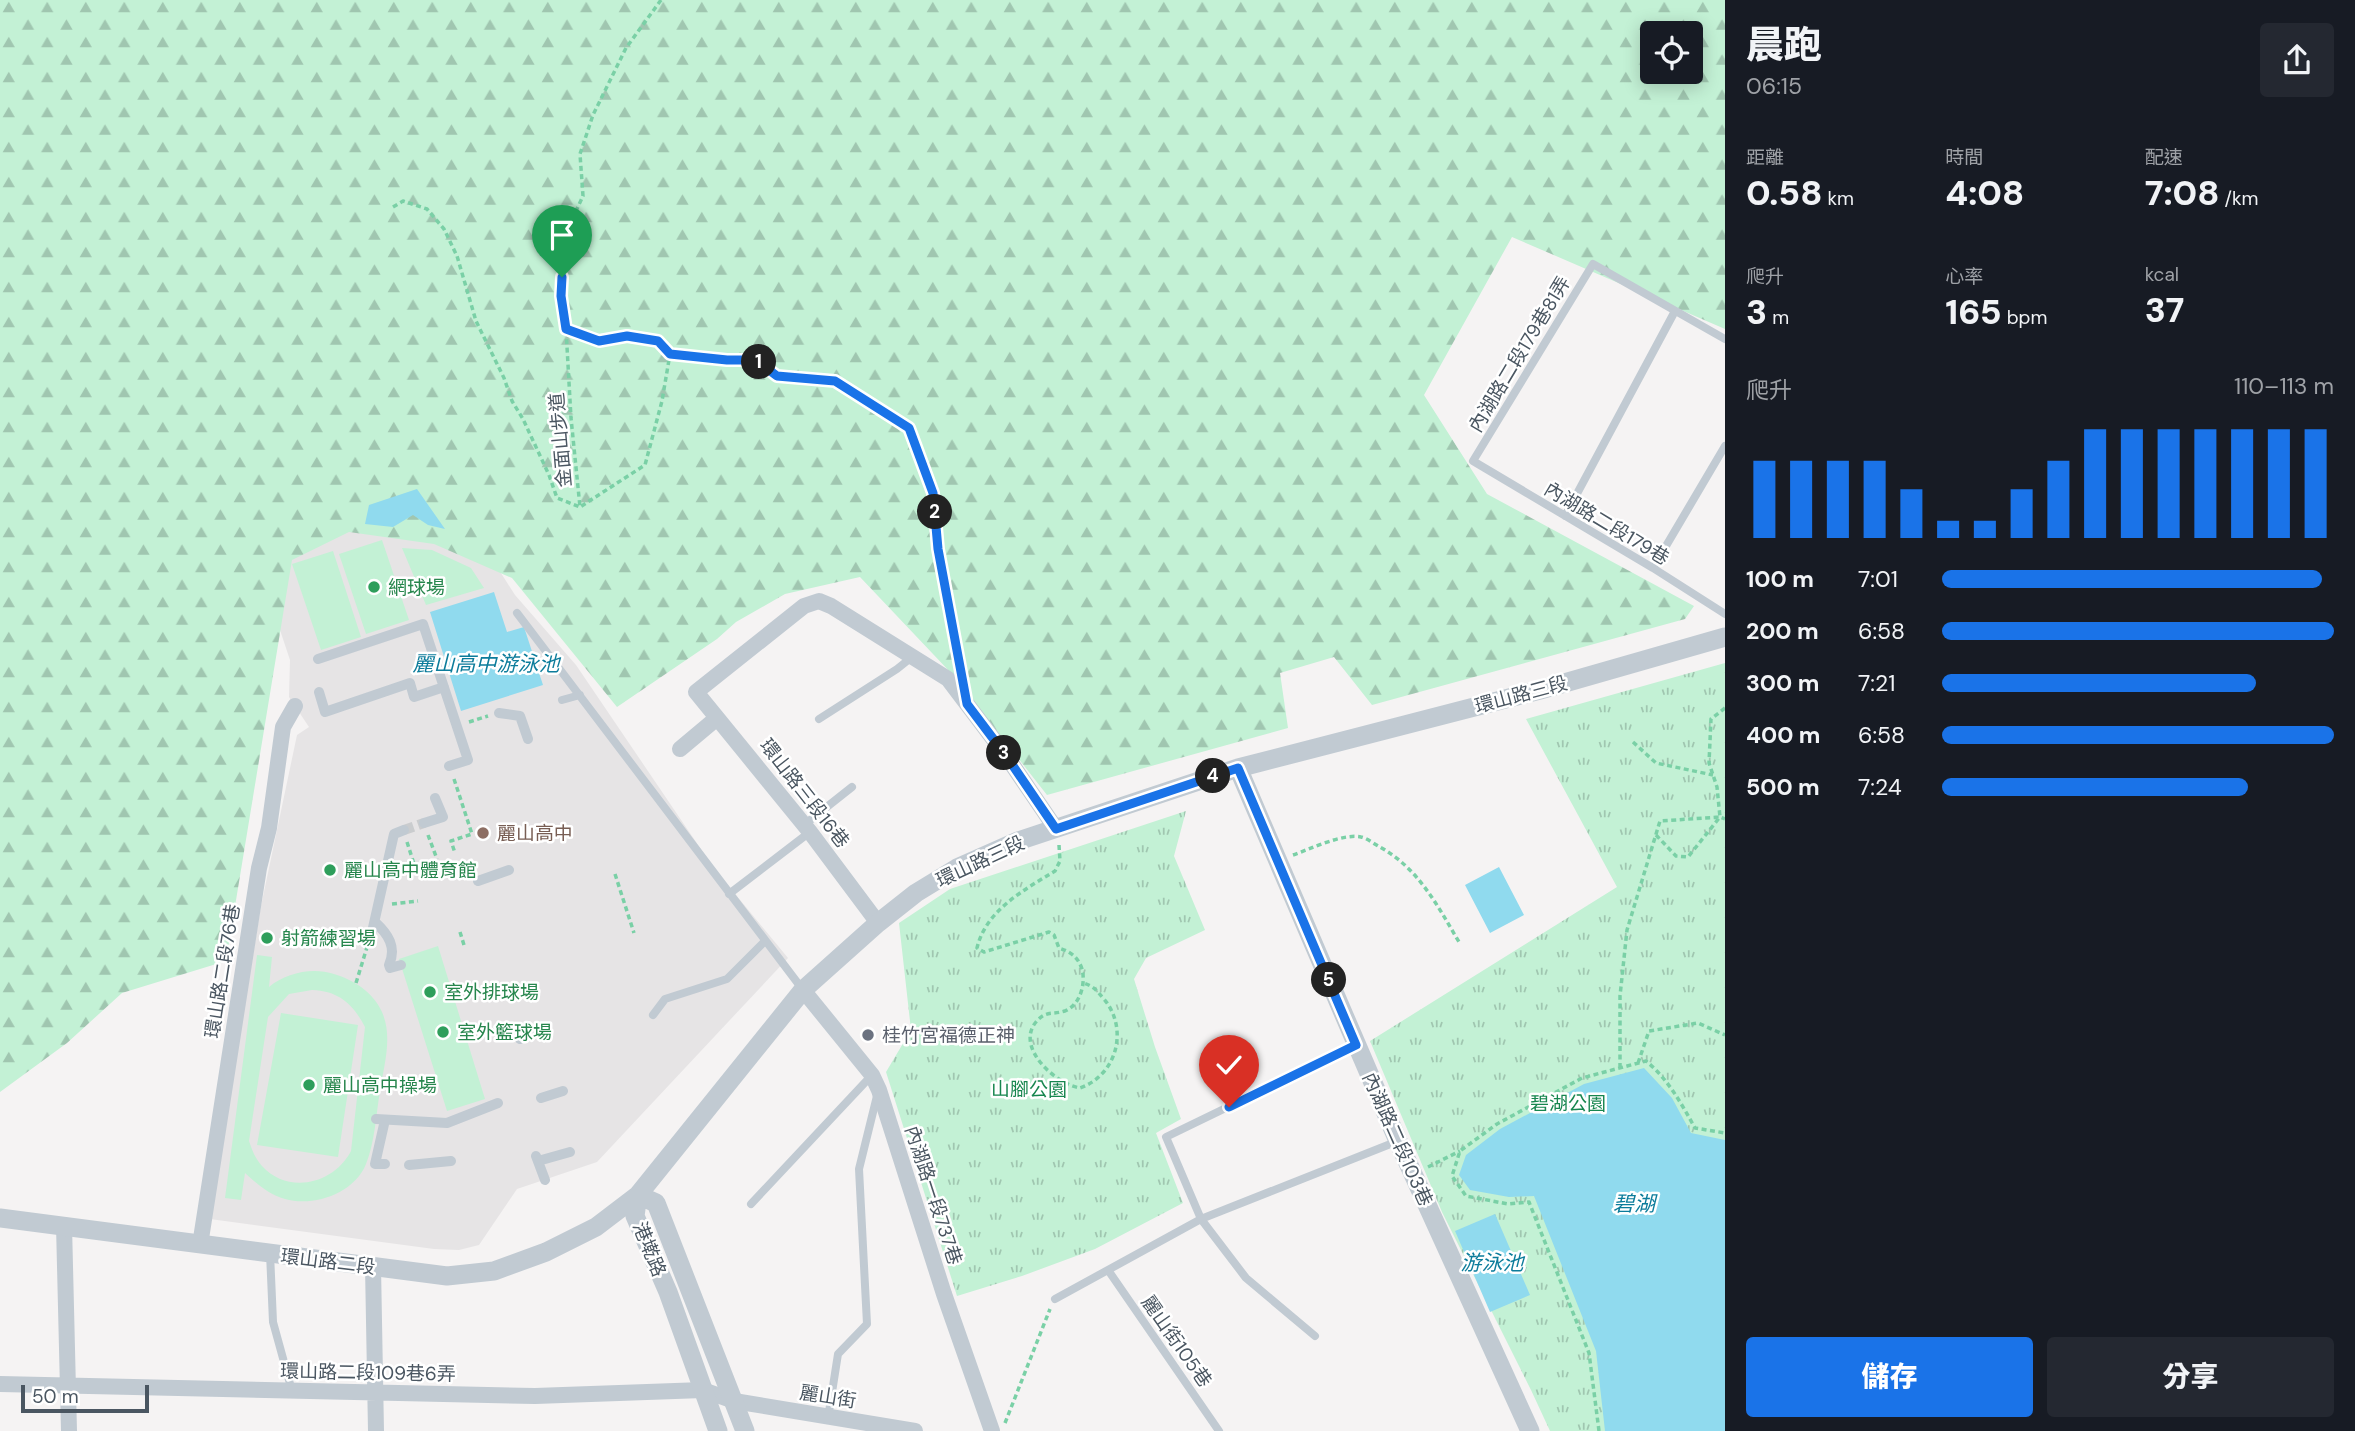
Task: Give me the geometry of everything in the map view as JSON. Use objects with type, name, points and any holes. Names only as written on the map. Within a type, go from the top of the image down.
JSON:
[{"type":"street","name":"環山路三段16巷","points":[[878,923],[807,829],[696,692],[788,617],[804,606],[819,601],[912,657]]},
{"type":"street","points":[[318,659],[423,624],[468,760],[450,766]]},
{"type":"street","name":"環山路三段","points":[[638,1195],[803,990],[878,923],[916,893],[957,868],[1018,841],[1238,768],[1529,693],[1725,637]]},
{"type":"street","points":[[912,657],[948,679],[1007,757],[1056,829]]},
{"type":"street","points":[[318,692],[325,712],[410,683],[414,696],[444,687]]},
{"type":"street","name":"環山路二段76巷","points":[[200,1245],[284,727],[295,706]]},
{"type":"street","points":[[499,713],[520,716],[528,739]]},
{"type":"street","points":[[680,749],[717,718]]},
{"type":"street","name":"內湖路二段103巷","points":[[1238,768],[1398,1141],[1530,1431]]},
{"type":"street","points":[[424,823],[443,817],[435,798]]},
{"type":"street","points":[[401,965],[390,968],[393,957],[388,934],[374,927],[394,834],[404,830]]},
{"type":"street","points":[[478,881],[509,870]]},
{"type":"street","name":"內湖路一段737巷","points":[[803,990],[875,1082],[992,1431]]},
{"type":"street","points":[[520,1039],[543,1031]]},
{"type":"street","points":[[541,1098],[563,1091]]},
{"type":"street","points":[[385,1164],[375,1164],[380,1120],[447,1124],[498,1103]]},
{"type":"street","points":[[545,1180],[537,1158],[570,1152]]},
{"type":"street","points":[[409,1165],[451,1161]]},
{"type":"street","name":"環山路二段","points":[[0,1218],[447,1276],[494,1271],[546,1252],[596,1227],[638,1195]]},
{"type":"street","name":"港墘路","points":[[718,1431],[668,1292],[635,1216],[638,1195],[656,1203],[746,1431]]},
{"type":"street","points":[[64,1225],[69,1431]]},
{"type":"street","points":[[373,1266],[376,1431]]},
{"type":"street","name":"環山路二段109巷6弄","points":[[0,1384],[536,1396],[703,1390],[734,1401]]},
{"type":"street","name":"麗山街","points":[[734,1401],[915,1431]]},
{"type":"lane","name":"內湖路二段179巷81弄","points":[[1473,460],[1593,264],[1675,311]]},
{"type":"lane","points":[[1565,516],[1675,311],[1725,339]]},
{"type":"lane","points":[[1653,568],[1725,446]]},
{"type":"lane","name":"內湖路二段179巷","points":[[1473,460],[1725,614]]},
{"type":"lane","points":[[517,613],[803,990]]},
{"type":"lane","points":[[819,719],[912,657]]},
{"type":"lane","points":[[562,700],[580,695]]},
{"type":"lane","points":[[729,894],[807,829],[852,787]]},
{"type":"lane","points":[[653,1015],[665,999],[727,979],[765,942]]},
{"type":"lane","points":[[1315,1336],[1245,1278],[1201,1219],[1166,1138],[1356,1045]]},
{"type":"lane","points":[[751,1204],[875,1082]]},
{"type":"lane","points":[[828,1418],[838,1354],[867,1324],[859,1170],[875,1082]]},
{"type":"lane","points":[[1055,1299],[1201,1219],[1398,1141]]},
{"type":"lane","points":[[270,1253],[273,1322],[292,1392]]},
{"type":"lane","name":"麗山街105巷","points":[[1108,1270],[1219,1431]]},
{"type":"path","name":"金面山步道","points":[[661,0],[626,48],[593,115],[580,154],[583,196],[562,241],[561,296],[580,507],[645,465],[662,401],[670,354]]},
{"type":"path","points":[[393,207],[403,201],[427,209],[444,229],[457,256],[476,321],[549,475],[557,498],[580,507]]},
{"type":"path","points":[[566,329],[599,341],[627,336],[658,341],[670,354],[756,360],[777,376],[835,381],[909,428],[933,493],[938,549],[967,704]]},
{"type":"path","points":[[1723,818],[1709,763],[1711,719],[1725,708]]},
{"type":"path","points":[[457,726],[499,713]]},
{"type":"path","points":[[1633,741],[1656,763],[1713,775]]},
{"type":"path","points":[[450,766],[472,834],[452,841],[455,853]]},
{"type":"path","points":[[1620,1068],[1620,996],[1627,930],[1660,821],[1723,818]]},
{"type":"path","points":[[1656,834],[1676,856],[1688,857],[1723,818]]},
{"type":"path","points":[[424,823],[436,859]]},
{"type":"path","points":[[1056,829],[1060,861],[1055,871],[1000,908],[982,931],[976,948],[984,952],[1049,932],[1054,935],[1059,948],[1076,957],[1082,969],[1083,983],[1077,1002],[1065,1011],[1048,1012],[1037,1020],[1031,1029],[1033,1050],[1043,1067],[1058,1081],[1080,1088],[1101,1076],[1109,1067],[1118,1036],[1118,1027],[1108,1004],[1092,985],[1083,983]]},
{"type":"path","points":[[404,830],[415,867]]},
{"type":"path","points":[[1278,861],[1336,840],[1360,836],[1398,857],[1421,880],[1459,942]]},
{"type":"path","points":[[615,874],[634,933]]},
{"type":"path","points":[[380,903],[418,901]]},
{"type":"path","points":[[356,983],[374,927]]},
{"type":"path","points":[[460,932],[464,945]]},
{"type":"path","points":[[1638,1063],[1649,1031],[1698,1023],[1725,1035]]},
{"type":"path","points":[[1413,1174],[1460,1151],[1497,1124],[1582,1078],[1646,1061],[1677,1095],[1695,1128],[1725,1133]]},
{"type":"path","points":[[1460,1151],[1452,1176],[1466,1196],[1508,1204],[1529,1202],[1589,1353],[1599,1431]]},
{"type":"path","points":[[1002,1431],[1055,1299]]},
{"type":"shaded area","name":"麗山高中","points":[[447,488],[515,595],[576,665],[713,867],[788,958],[597,1162],[517,1189],[479,1245],[459,1250],[434,1249],[210,1219],[261,906],[297,735],[309,727],[289,697],[290,660],[273,609],[262,552]]},
{"type":"green space","points":[[0,0],[1725,0],[1725,329],[1512,237],[1424,395],[1487,494],[1694,606],[1685,619],[1372,705],[1334,657],[1280,673],[1288,728],[1047,795],[951,673],[860,577],[785,594],[736,622],[717,639],[617,707],[512,578],[434,544],[349,532],[292,560],[226,961],[122,993],[67,1043],[0,1092]]},
{"type":"green space","name":"網球場","points":[[382,540],[409,620],[366,634],[339,554]]},
{"type":"green space","points":[[402,548],[432,550],[471,568],[484,588],[426,605]]},
{"type":"green space","points":[[333,551],[361,637],[321,650],[292,564]]},
{"type":"green space","name":"碧湖公園","points":[[1725,663],[1725,1431],[1550,1431],[1442,1212],[1370,1041],[1617,887],[1526,719]]},
{"type":"green space","name":"山腳公園","points":[[1186,811],[1174,856],[1205,930],[1146,958],[1134,979],[1181,1119],[1156,1133],[1183,1203],[1095,1249],[957,1296],[886,1072],[911,1030],[899,923],[950,889]]},
{"type":"green space","name":"室外籃球場","points":[[438,946],[485,1099],[447,1111],[399,959]]},
{"type":"green space","points":[[257,955],[272,957],[269,987],[283,978],[308,971],[334,974],[356,983],[378,1005],[387,1031],[373,1137],[366,1164],[360,1174],[352,1183],[332,1196],[296,1201],[273,1194],[245,1173],[241,1200],[225,1198]],"holes":[[[322,991],[337,996],[350,1005],[365,1027],[351,1151],[334,1171],[322,1178],[310,1182],[284,1181],[262,1166],[249,1141],[268,1017],[289,994]]]},
{"type":"green space","name":"麗山高中操場","points":[[281,1013],[358,1025],[338,1157],[257,1145]]},
{"type":"water","points":[[417,489],[445,529],[428,525],[413,515],[393,527],[365,524],[369,505]]},
{"type":"water","name":"麗山高中游泳池","points":[[494,592],[507,632],[524,627],[543,685],[461,711],[430,612]]},
{"type":"water","points":[[1499,867],[1524,915],[1490,933],[1465,885]]},
{"type":"water","name":"碧湖","points":[[1644,1068],[1672,1098],[1691,1133],[1725,1140],[1725,1431],[1605,1431],[1596,1351],[1534,1196],[1509,1197],[1470,1190],[1459,1175],[1466,1155],[1500,1129],[1584,1084]]},
{"type":"water","name":"游泳池","points":[[1495,1214],[1530,1295],[1490,1312],[1455,1231]]},
{"type":"tunnel","points":[[404,830],[424,823]]},
{"type":"place","name":"網球場","points":[[374,587]]},
{"type":"place","name":"麗山高中","points":[[483,833]]},
{"type":"place","name":"麗山高中體育館","points":[[330,870]]},
{"type":"place","name":"射箭練習場","points":[[267,938]]},
{"type":"place","name":"室外排球場","points":[[430,992]]},
{"type":"place","name":"室外籃球場","points":[[443,1032]]},
{"type":"place","name":"桂竹宮福德正神","points":[[868,1035]]},
{"type":"place","name":"麗山高中操場","points":[[309,1085]]},
{"type":"route","points":[[562,277],[561,296],[566,329],[599,341],[627,336],[658,341],[670,354],[756,360],[777,376],[835,381],[909,428],[933,493],[938,549],[967,704],[1056,829],[1238,768],[1356,1045],[1229,1107]]}]
